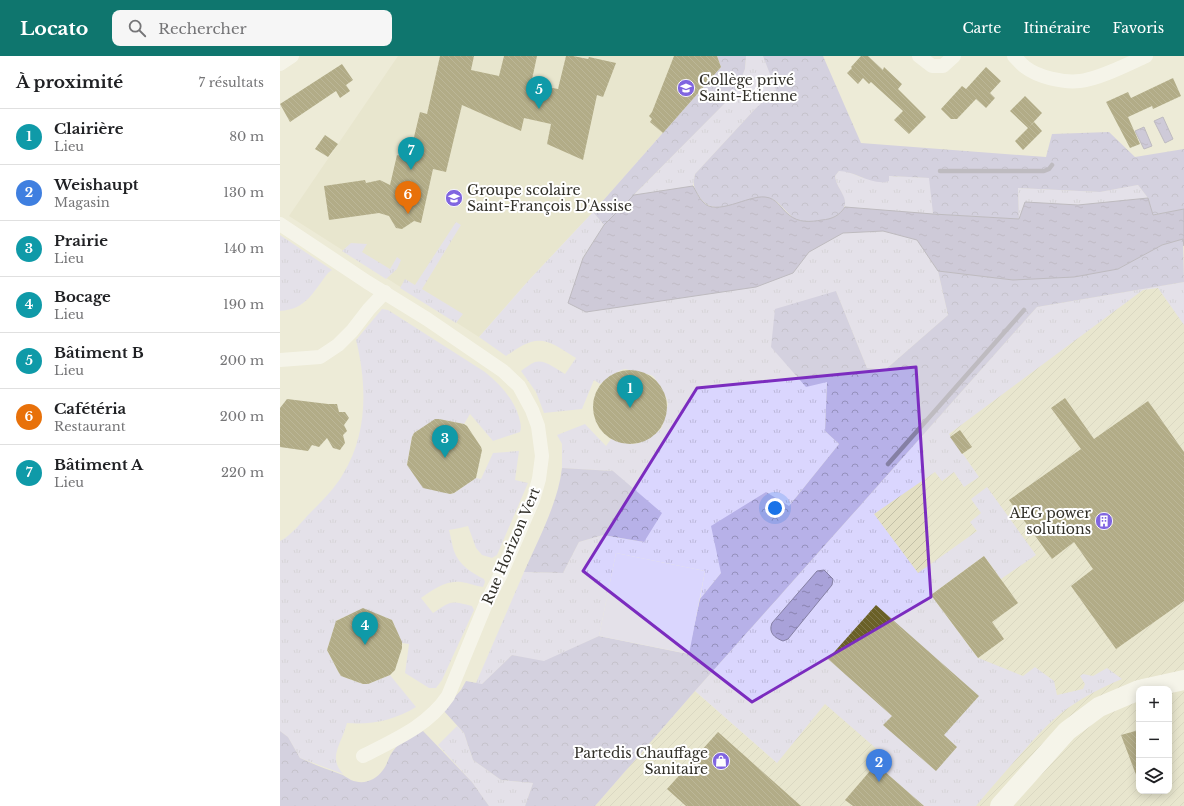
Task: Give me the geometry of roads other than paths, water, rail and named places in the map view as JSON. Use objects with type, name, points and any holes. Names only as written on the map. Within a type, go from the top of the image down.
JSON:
[{"type":"street","points":[[280,64],[292,56]]},
{"type":"street","points":[[919,56],[932,66],[943,66],[954,56]]},
{"type":"street","points":[[1014,56],[1026,67],[1046,77],[1063,81],[1080,81],[1098,77],[1146,56]]},
{"type":"street","name":"Rue Horizon Vert","points":[[280,224],[368,282],[428,318],[503,371],[519,386],[532,410],[538,426],[542,456],[539,479],[533,500],[501,574],[487,601],[448,696],[442,705],[429,718],[412,730],[363,756]]},
{"type":"street","points":[[280,360],[320,357],[338,345],[352,331],[369,308],[384,292]]},
{"type":"street","points":[[1157,686],[1184,680]]},
{"type":"street","points":[[1000,806],[1067,731],[1099,707],[1136,691]]},
{"type":"water","points":[[1163,117],[1173,139],[1165,143],[1154,121]]},
{"type":"water","points":[[1144,127],[1152,146],[1144,149],[1135,131]]},
{"type":"water","points":[[693,186],[703,202],[709,206],[724,206],[758,197],[765,197],[773,199],[786,213],[801,221],[826,220],[838,215],[845,207],[1019,219],[1025,202],[1078,205],[1148,198],[1153,215],[1184,209],[1184,246],[1183,239],[1162,245],[1118,269],[1074,277],[1013,280],[938,271],[917,240],[883,231],[843,233],[809,252],[793,273],[756,287],[586,312],[568,303],[583,258],[604,225],[634,195]]},
{"type":"water","points":[[824,570],[833,579],[832,585],[788,639],[783,641],[777,638],[773,635],[771,630],[772,623],[817,571]]},
{"type":"waterway","points":[[940,171],[1044,171],[1049,169],[1052,165]]},
{"type":"waterway","points":[[888,464],[1024,310]]},
{"type":"place","name":"Collège privé Saint-Etienne","points":[[686,88]]},
{"type":"place","name":"Bâtiment B","points":[[539,109]]},
{"type":"place","name":"Bâtiment A","points":[[411,170]]},
{"type":"place","name":"Groupe scolaire Saint-François D'Assise","points":[[454,198]]},
{"type":"place","name":"Cafétéria","points":[[408,214]]},
{"type":"place","name":"Clairière","points":[[630,408]]},
{"type":"place","name":"Prairie","points":[[445,458]]},
{"type":"place","name":"AEG power solutions","points":[[1104,521]]},
{"type":"place","name":"Bocage","points":[[365,645]]},
{"type":"place","name":"Partedis Chauffage Sanitaire","points":[[721,761]]},
{"type":"place","name":"Weishaupt","points":[[879,782]]}]
